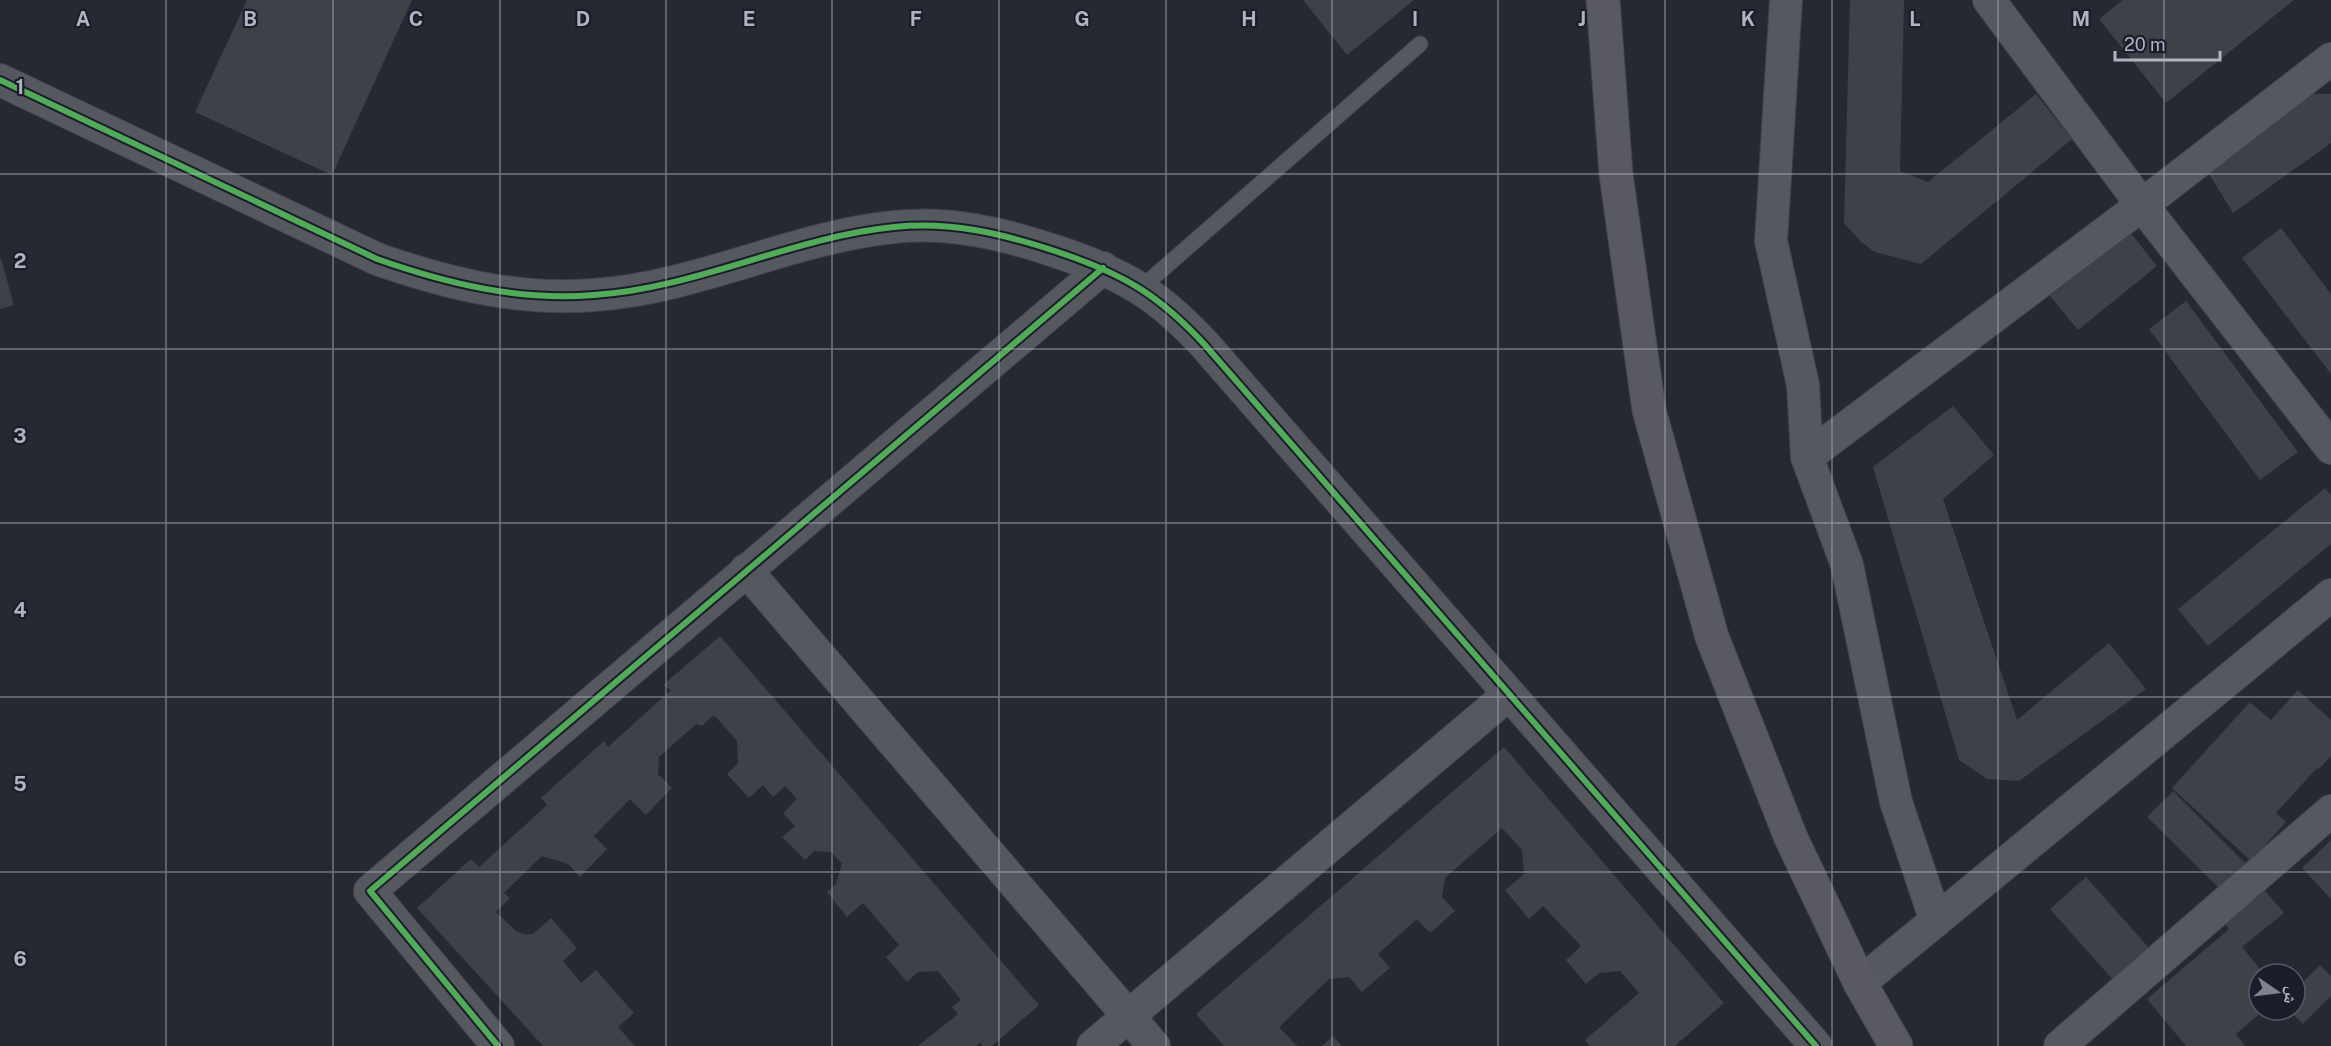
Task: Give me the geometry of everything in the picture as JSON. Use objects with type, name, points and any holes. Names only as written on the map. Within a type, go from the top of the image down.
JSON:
[{"type":"main road","points":[[1603,0],[1616,174],[1649,410],[1712,637],[1791,838],[1860,983],[1896,1046]]},
{"type":"street","points":[[1786,0],[1771,241],[1803,385],[1807,457],[1847,565],[1896,802],[1936,921]]},
{"type":"street","points":[[1989,0],[2142,205],[2331,448]]},
{"type":"street","points":[[1807,457],[2331,60]]},
{"type":"street","points":[[0,81],[377,259],[462,286],[506,293],[550,296],[594,295],[639,290],[682,281],[861,232],[895,227],[928,226],[961,227],[994,232],[1027,241],[1103,268],[1141,288],[1179,318],[1205,345],[1815,1046]]},
{"type":"street","points":[[498,1046],[370,891],[1103,268]]},
{"type":"street","points":[[746,570],[1154,1046]]},
{"type":"street","points":[[1860,983],[2331,595]]},
{"type":"street","points":[[1094,1046],[1509,694]]},
{"type":"street","points":[[2060,1046],[2331,811]]},
{"type":"lane","points":[[1141,288],[1420,44]]},
{"type":"building","points":[[247,0],[412,0],[332,175],[195,112]]},
{"type":"building","points":[[1303,0],[1414,0],[1347,55]]},
{"type":"building","points":[[1850,0],[1904,0],[1900,171],[1928,182],[2036,94],[2072,139],[1921,264],[1875,252],[1861,242],[1844,223]]},
{"type":"building","points":[[2123,0],[2294,0],[2166,103],[2099,19]]},
{"type":"building","points":[[2313,94],[2331,94],[2331,143],[2233,213],[2206,169]]},
{"type":"building","points":[[2281,228],[2331,294],[2331,374],[2242,258]]},
{"type":"building","points":[[2129,231],[2157,266],[2078,330],[2050,296]]},
{"type":"building","points":[[0,260],[14,305],[0,309]]},
{"type":"building","points":[[2186,301],[2298,452],[2260,480],[2149,329]]},
{"type":"building","points":[[1953,406],[1994,455],[1943,499],[2017,720],[2109,643],[2146,689],[2019,781],[1987,779],[1959,760],[1873,467]]},
{"type":"building","points":[[2325,488],[2331,495],[2331,544],[2208,646],[2178,609]]},
{"type":"building","points":[[720,636],[1039,1005],[992,1046],[982,1046],[981,1042],[976,1046],[918,1046],[958,1014],[952,1007],[961,1000],[938,971],[918,972],[907,982],[886,957],[899,945],[863,903],[847,917],[827,892],[836,884],[842,863],[831,852],[814,851],[805,860],[782,837],[795,826],[783,813],[797,799],[785,786],[773,797],[763,785],[749,798],[727,774],[738,763],[737,741],[714,715],[702,726],[696,724],[659,757],[658,774],[672,788],[646,815],[630,799],[594,836],[607,849],[580,877],[568,864],[542,856],[504,893],[510,898],[496,912],[516,931],[524,934],[533,934],[551,918],[577,948],[563,961],[581,983],[596,970],[634,1013],[618,1027],[635,1046],[543,1046],[417,908],[471,859],[479,867],[547,805],[541,798],[604,741],[608,747],[671,690],[663,685]]},
{"type":"building","points":[[2298,690],[2331,720],[2331,756],[2276,813],[2286,822],[2251,861],[2172,788],[2250,702],[2271,720]]},
{"type":"building","points":[[1504,747],[1724,1003],[1675,1046],[1590,1046],[1585,1040],[1639,993],[1620,971],[1599,973],[1586,984],[1566,960],[1581,946],[1543,906],[1529,919],[1505,890],[1524,874],[1522,850],[1502,828],[1445,878],[1442,897],[1455,911],[1430,933],[1417,919],[1378,954],[1390,968],[1362,992],[1349,977],[1329,979],[1279,1027],[1297,1046],[1224,1046],[1196,1014]]},
{"type":"building","points":[[2173,791],[2246,864],[2221,890],[2147,817]]},
{"type":"building","points":[[2331,840],[2331,899],[2302,868]]},
{"type":"building","points":[[2086,877],[2150,949],[2114,981],[2050,909]]},
{"type":"building","points":[[2260,885],[2284,913],[2242,947],[2254,962],[2247,962],[2247,1022],[2250,1022],[2236,1034],[2245,1046],[2186,1046],[2147,999],[2229,929],[2220,918]]},
{"type":"building","points":[[2320,965],[2331,976],[2331,996],[2307,1020],[2307,978]]},
{"type":"building","points":[[1333,1036],[1342,1046],[1322,1046]]},
{"type":"cycle path","points":[[0,80],[377,259],[430,276],[484,289],[566,296],[632,290],[670,283],[819,241],[894,227],[915,226],[957,228],[1018,240],[1081,260],[1121,278],[1155,299],[1205,345],[1816,1046]]},
{"type":"cycle path","points":[[498,1046],[370,891],[1103,268]]}]
